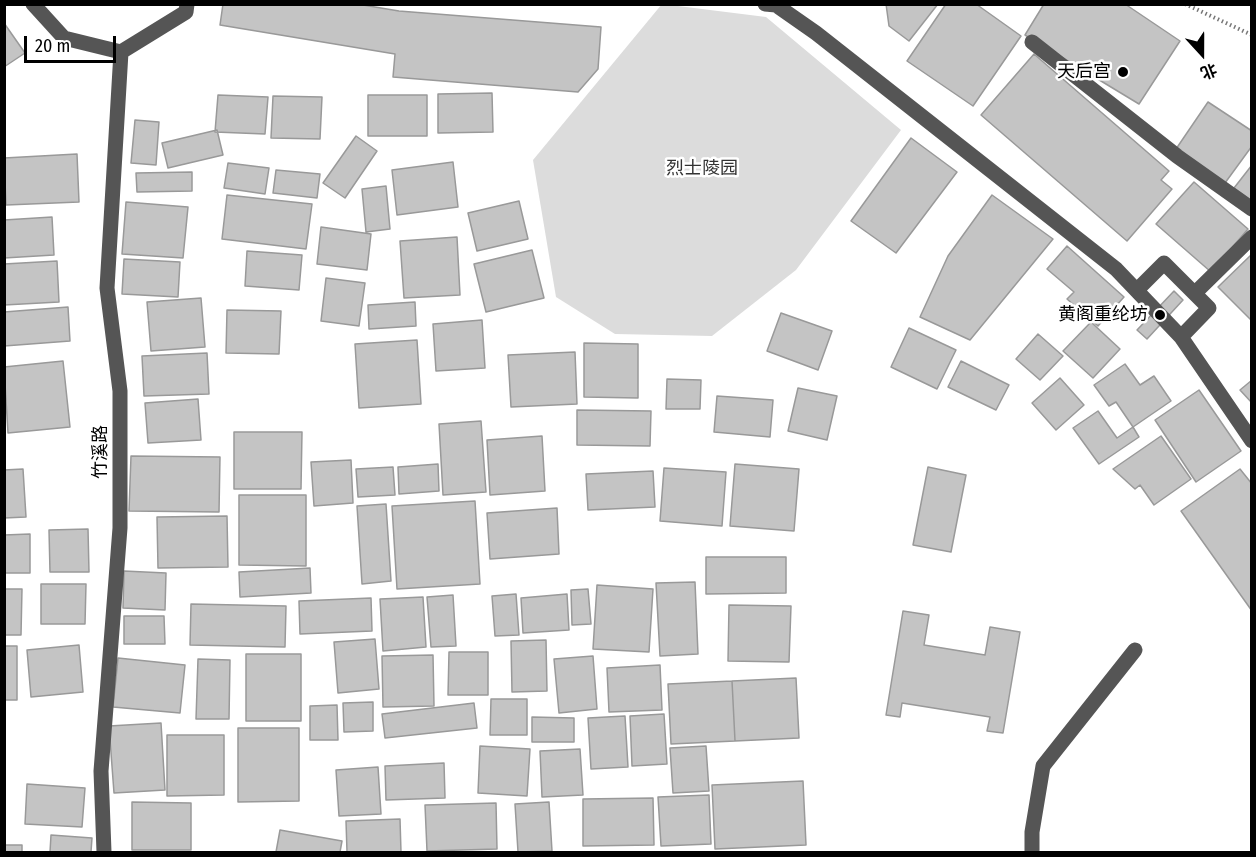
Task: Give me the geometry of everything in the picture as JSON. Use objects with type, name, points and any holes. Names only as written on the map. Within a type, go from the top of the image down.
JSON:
[{"type":"street","points":[[33,4],[64,38],[121,52],[186,12],[187,4]]},
{"type":"street","points":[[765,4],[776,5],[816,33],[1116,269],[1181,337],[1251,441]]},
{"type":"street","points":[[1032,42],[1177,156],[1251,209]]},
{"type":"street","name":"竹溪路","points":[[104,852],[101,771],[120,528],[120,391],[107,288],[121,52]]},
{"type":"street","points":[[1195,293],[1251,237]]},
{"type":"street","points":[[1137,291],[1164,263],[1195,293],[1209,309],[1181,337]]},
{"type":"street","points":[[1032,852],[1032,832],[1043,766],[1135,651]]},
{"type":"path","points":[[1185,4],[1251,35]]},
{"type":"green space","name":"烈士陵园","points":[[662,4],[766,17],[901,130],[796,270],[712,336],[615,334],[556,297],[533,160]]},
{"type":"building","points":[[223,4],[357,4],[399,11],[601,27],[598,69],[578,92],[393,77],[395,54],[220,25]]},
{"type":"building","points":[[886,4],[938,4],[909,41],[889,26]]},
{"type":"building","points":[[946,4],[976,4],[1021,36],[973,106],[907,61]]},
{"type":"building","name":"天后宫","points":[[1044,4],[1125,4],[1180,41],[1139,104],[1025,35]]},
{"type":"building","points":[[4,23],[25,53],[4,67]]},
{"type":"building","points":[[1034,54],[1169,171],[1161,180],[1172,189],[1127,241],[981,115]]},
{"type":"building","points":[[492,93],[493,132],[438,133],[438,94]]},
{"type":"building","points":[[218,95],[268,97],[265,134],[215,132]]},
{"type":"building","points":[[368,95],[427,95],[427,136],[368,136]]},
{"type":"building","points":[[273,96],[322,97],[320,139],[271,138]]},
{"type":"building","points":[[1208,102],[1252,131],[1252,146],[1225,183],[1176,149]]},
{"type":"building","points":[[135,120],[159,122],[156,165],[131,163]]},
{"type":"building","points":[[217,130],[223,155],[168,168],[162,143]]},
{"type":"building","points":[[356,136],[377,151],[345,198],[323,183]]},
{"type":"building","points":[[911,138],[957,172],[896,253],[851,221]]},
{"type":"building","points":[[77,154],[79,202],[6,205],[4,158]]},
{"type":"building","points":[[453,162],[458,207],[397,215],[392,170]]},
{"type":"building","points":[[228,163],[269,168],[265,194],[224,188]]},
{"type":"building","points":[[1252,165],[1252,201],[1234,188]]},
{"type":"building","points":[[276,170],[320,174],[317,198],[273,193]]},
{"type":"building","points":[[192,172],[192,191],[137,192],[136,173]]},
{"type":"building","points":[[1194,182],[1248,229],[1211,272],[1156,224]]},
{"type":"building","points":[[386,186],[390,229],[366,232],[362,189]]},
{"type":"building","points":[[227,195],[312,204],[306,249],[222,239]]},
{"type":"building","points":[[992,195],[1053,239],[970,340],[920,317],[948,256]]},
{"type":"building","points":[[519,201],[528,239],[477,251],[468,213]]},
{"type":"building","points":[[126,202],[188,207],[183,258],[122,254]]},
{"type":"building","points":[[52,217],[54,255],[4,258],[4,220]]},
{"type":"building","points":[[321,227],[371,234],[367,270],[317,264]]},
{"type":"building","points":[[457,237],[460,295],[404,298],[400,241]]},
{"type":"building","points":[[1067,246],[1124,297],[1098,326],[1067,299],[1074,292],[1047,269]]},
{"type":"building","points":[[532,250],[544,298],[486,312],[474,264]]},
{"type":"building","points":[[247,251],[302,255],[299,290],[245,286]]},
{"type":"building","points":[[1252,254],[1252,321],[1218,287]]},
{"type":"building","points":[[124,259],[180,262],[178,297],[122,294]]},
{"type":"building","points":[[57,261],[59,302],[4,305],[4,264]]},
{"type":"building","points":[[326,278],[365,283],[359,326],[321,321]]},
{"type":"building","name":"黄阁重纶坊","points":[[1174,291],[1183,300],[1147,339],[1137,330]]},
{"type":"building","points":[[201,298],[205,347],[151,351],[147,302]]},
{"type":"building","points":[[415,302],[416,326],[369,329],[368,305]]},
{"type":"building","points":[[68,307],[70,341],[4,346],[4,312]]},
{"type":"building","points":[[227,310],[281,311],[279,354],[226,353]]},
{"type":"building","points":[[781,313],[832,331],[818,370],[767,351]]},
{"type":"building","points":[[482,320],[485,368],[436,371],[433,324]]},
{"type":"building","points":[[1091,322],[1120,349],[1093,378],[1063,351]]},
{"type":"building","points":[[909,328],[956,350],[937,389],[891,367]]},
{"type":"building","points":[[1038,334],[1063,356],[1040,380],[1016,359]]},
{"type":"building","points":[[417,340],[421,404],[359,408],[355,344]]},
{"type":"building","points":[[584,343],[638,344],[638,398],[584,397]]},
{"type":"building","points":[[575,352],[577,404],[511,407],[508,355]]},
{"type":"building","points":[[207,353],[209,394],[144,396],[142,356]]},
{"type":"building","points":[[63,361],[70,427],[8,433],[4,367]]},
{"type":"building","points":[[961,361],[1009,385],[996,410],[948,387]]},
{"type":"building","points":[[1125,364],[1140,385],[1154,376],[1171,401],[1133,427],[1116,402],[1109,406],[1094,385]]},
{"type":"building","points":[[1060,378],[1084,405],[1056,430],[1032,403]]},
{"type":"building","points":[[667,379],[701,380],[700,409],[666,409]]},
{"type":"building","points":[[1252,380],[1252,403],[1240,390]]},
{"type":"building","points":[[798,388],[837,396],[827,440],[788,431]]},
{"type":"building","points":[[1199,390],[1241,451],[1196,482],[1155,420]]},
{"type":"building","points":[[717,396],[773,400],[770,437],[714,432]]},
{"type":"building","points":[[198,399],[201,440],[148,443],[145,403]]},
{"type":"building","points":[[577,410],[651,411],[650,446],[577,445]]},
{"type":"building","points":[[1098,411],[1117,438],[1133,427],[1139,437],[1099,464],[1073,428]]},
{"type":"building","points":[[481,421],[486,492],[443,495],[439,424]]},
{"type":"building","points":[[234,432],[302,432],[301,489],[234,489]]},
{"type":"building","points":[[542,436],[545,491],[490,495],[487,440]]},
{"type":"building","points":[[1161,436],[1191,479],[1154,505],[1140,485],[1135,489],[1113,469]]},
{"type":"building","points":[[131,456],[220,457],[219,512],[129,511]]},
{"type":"building","points":[[351,460],[353,503],[314,506],[311,462]]},
{"type":"building","points":[[438,464],[439,491],[399,494],[398,467]]},
{"type":"building","points":[[735,464],[799,469],[794,531],[730,526]]},
{"type":"building","points":[[393,467],[395,495],[358,497],[356,469]]},
{"type":"building","points":[[928,467],[966,475],[951,552],[913,545]]},
{"type":"building","points":[[664,468],[726,472],[722,526],[660,521]]},
{"type":"building","points":[[23,469],[26,517],[4,518],[4,470]]},
{"type":"building","points":[[1240,469],[1252,484],[1252,611],[1181,511]]},
{"type":"building","points":[[653,471],[655,507],[588,510],[586,474]]},
{"type":"building","points":[[239,495],[306,495],[306,566],[239,565]]},
{"type":"building","points":[[475,501],[480,584],[397,589],[392,506]]},
{"type":"building","points":[[386,504],[391,581],[362,584],[357,506]]},
{"type":"building","points":[[557,508],[559,554],[490,559],[487,513]]},
{"type":"building","points":[[227,516],[228,567],[158,568],[157,517]]},
{"type":"building","points":[[88,529],[89,572],[50,572],[49,530]]},
{"type":"building","points":[[30,534],[30,573],[4,573],[4,535]]},
{"type":"building","points":[[706,557],[786,557],[786,593],[706,594]]},
{"type":"building","points":[[310,568],[311,593],[240,597],[239,572]]},
{"type":"building","points":[[124,571],[166,573],[165,610],[123,608]]},
{"type":"building","points":[[695,582],[698,654],[660,656],[656,583]]},
{"type":"building","points":[[41,584],[86,584],[85,624],[41,624]]},
{"type":"building","points":[[597,585],[653,589],[649,652],[593,649]]},
{"type":"building","points":[[4,589],[22,589],[21,635],[4,635]]},
{"type":"building","points":[[588,589],[591,624],[572,625],[571,590]]},
{"type":"building","points":[[516,594],[519,635],[495,636],[492,596]]},
{"type":"building","points":[[567,594],[569,630],[523,633],[521,598]]},
{"type":"building","points":[[453,595],[456,646],[431,647],[427,597]]},
{"type":"building","points":[[423,597],[426,647],[383,651],[380,599]]},
{"type":"building","points":[[371,598],[372,631],[300,634],[299,601]]},
{"type":"building","points":[[191,604],[286,606],[285,647],[190,645]]},
{"type":"building","points":[[729,605],[791,606],[789,662],[728,661]]},
{"type":"building","points":[[903,611],[929,615],[924,645],[985,655],[990,627],[1020,632],[1003,733],[987,731],[990,717],[902,703],[900,717],[886,715]]},
{"type":"building","points":[[124,616],[164,616],[165,644],[124,644]]},
{"type":"building","points":[[375,639],[379,689],[338,693],[334,642]]},
{"type":"building","points":[[546,640],[547,691],[512,692],[511,641]]},
{"type":"building","points":[[79,645],[83,692],[31,697],[27,650]]},
{"type":"building","points":[[4,646],[17,646],[17,700],[4,700]]},
{"type":"building","points":[[449,652],[488,652],[488,695],[448,695]]},
{"type":"building","points":[[246,654],[301,654],[301,721],[246,721]]},
{"type":"building","points":[[433,655],[434,706],[383,707],[382,656]]},
{"type":"building","points":[[593,656],[597,709],[559,713],[554,659]]},
{"type":"building","points":[[118,658],[185,665],[180,713],[113,707]]},
{"type":"building","points":[[198,659],[230,660],[229,719],[196,719]]},
{"type":"building","points":[[660,665],[662,710],[609,712],[607,668]]},
{"type":"building","points":[[796,678],[799,738],[735,741],[732,681]]},
{"type":"building","points":[[732,681],[735,741],[671,744],[668,684]]},
{"type":"building","points":[[491,699],[527,699],[527,735],[490,735]]},
{"type":"building","points":[[373,702],[373,731],[344,732],[343,703]]},
{"type":"building","points":[[474,703],[477,728],[385,738],[382,714]]},
{"type":"building","points":[[337,705],[338,740],[310,740],[310,706]]},
{"type":"building","points":[[664,714],[667,764],[632,766],[630,716]]},
{"type":"building","points":[[625,716],[628,767],[591,769],[588,718]]},
{"type":"building","points":[[532,717],[574,718],[574,742],[532,742]]},
{"type":"building","points":[[161,723],[165,790],[114,793],[109,726]]},
{"type":"building","points":[[238,728],[299,728],[299,801],[238,802]]},
{"type":"building","points":[[167,735],[224,735],[224,795],[167,796]]},
{"type":"building","points":[[480,746],[530,749],[527,796],[478,793]]},
{"type":"building","points":[[706,746],[709,791],[673,793],[670,748]]},
{"type":"building","points":[[580,749],[583,795],[542,797],[540,751]]},
{"type":"building","points":[[444,763],[445,798],[386,800],[385,766]]},
{"type":"building","points":[[378,767],[381,814],[339,816],[336,770]]},
{"type":"building","points":[[803,781],[806,845],[715,849],[712,785]]},
{"type":"building","points":[[27,784],[85,788],[82,827],[25,824]]},
{"type":"building","points":[[709,795],[711,844],[661,846],[658,797]]},
{"type":"building","points":[[653,798],[654,845],[583,846],[583,799]]},
{"type":"building","points":[[132,802],[191,803],[191,850],[132,850]]},
{"type":"building","points":[[549,802],[552,851],[518,852],[515,804]]},
{"type":"building","points":[[496,803],[497,849],[427,851],[425,805]]},
{"type":"building","points":[[400,819],[401,852],[347,852],[346,821]]},
{"type":"building","points":[[280,830],[342,841],[340,852],[276,852]]},
{"type":"building","points":[[51,835],[92,838],[91,852],[50,852]]},
{"type":"building","points":[[4,845],[22,845],[22,852],[4,852]]},
{"type":"place","name":"天后宫","points":[[1123,72]]},
{"type":"place","name":"黄阁重纶坊","points":[[1160,315]]}]
